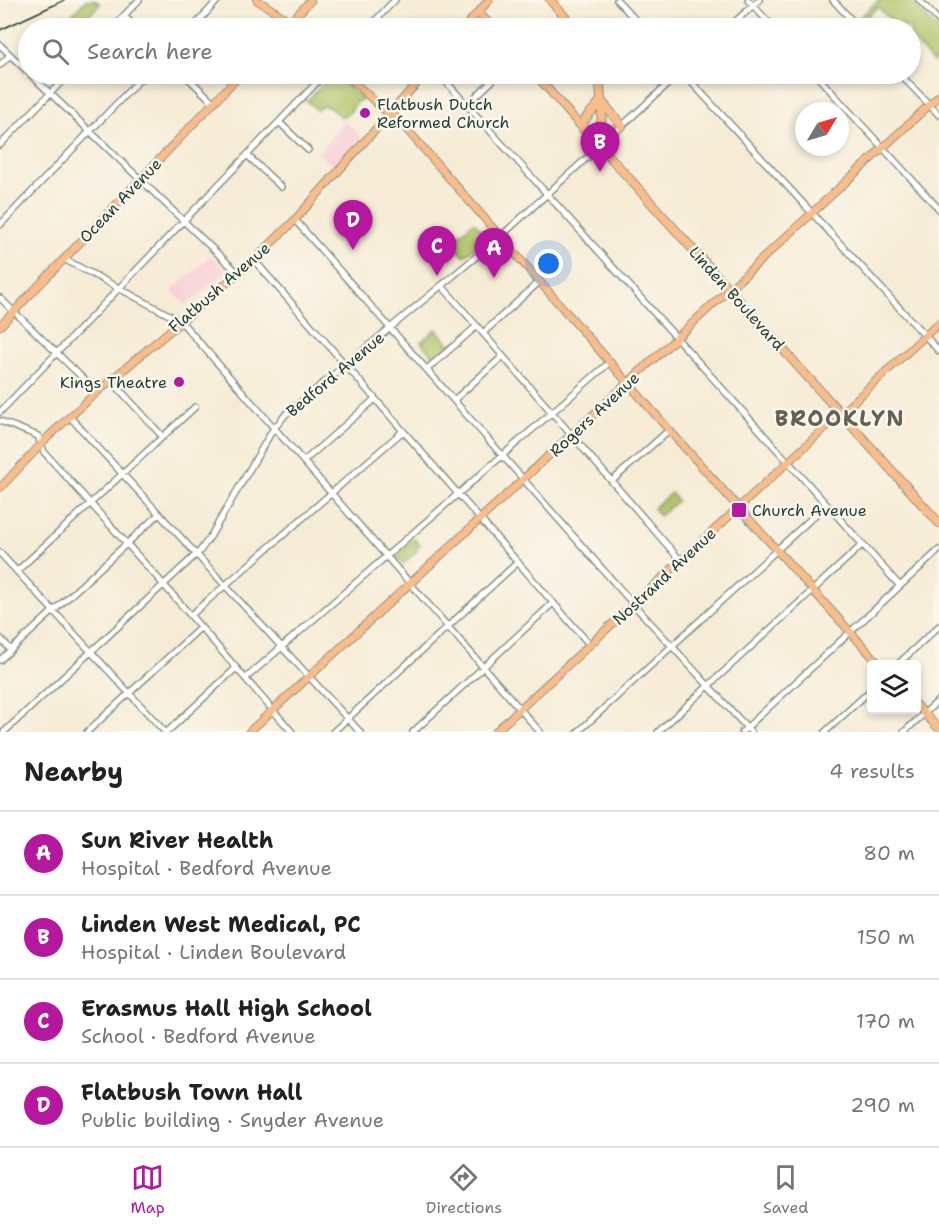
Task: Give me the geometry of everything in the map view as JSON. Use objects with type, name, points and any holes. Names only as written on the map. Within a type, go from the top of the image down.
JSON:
[{"type":"highway","points":[[549,0],[566,18]]},
{"type":"highway","points":[[599,84],[602,111],[600,146]]},
{"type":"highway","points":[[583,129],[585,117],[598,105],[600,99]]},
{"type":"highway","points":[[600,99],[622,126]]},
{"type":"highway","name":"Linden Boulevard","points":[[583,129],[939,523]]},
{"type":"main road","points":[[257,0],[279,18]]},
{"type":"main road","points":[[297,18],[311,0]]},
{"type":"main road","points":[[473,18],[489,0]]},
{"type":"main road","points":[[478,12],[484,18]]},
{"type":"main road","name":"Ocean Avenue","points":[[0,326],[231,84]]},
{"type":"main road","points":[[357,84],[396,117],[669,430],[875,660]]},
{"type":"main road","name":"Flatbush Avenue","points":[[0,488],[41,444],[97,392],[254,260],[295,220],[416,84]]},
{"type":"main road","name":"Linden Boulevard","points":[[544,84],[583,129]]},
{"type":"main road","name":"Rogers Avenue","points":[[249,732],[939,96]]},
{"type":"main road","name":"Nostrand Avenue","points":[[495,732],[939,323]]},
{"type":"main road","points":[[921,710],[939,729]]},
{"type":"street","points":[[124,16],[139,0]]},
{"type":"street","points":[[202,18],[218,0]]},
{"type":"street","points":[[378,18],[395,0]]},
{"type":"street","points":[[617,0],[634,18]]},
{"type":"street","points":[[748,0],[765,18]]},
{"type":"street","points":[[739,18],[759,0]]},
{"type":"street","points":[[833,0],[850,18]]},
{"type":"street","points":[[919,0],[939,21]]},
{"type":"street","points":[[0,45],[18,63]]},
{"type":"street","points":[[0,65],[10,55]]},
{"type":"street","points":[[41,84],[238,273]]},
{"type":"street","points":[[0,145],[59,84]]},
{"type":"street","points":[[0,225],[135,84]]},
{"type":"street","points":[[194,84],[213,102]]},
{"type":"street","points":[[0,412],[315,84]]},
{"type":"street","points":[[448,84],[900,586]]},
{"type":"street","points":[[467,105],[489,84]]},
{"type":"street","name":"Bedford Avenue","points":[[4,732],[196,555],[210,537],[275,427],[291,409],[500,237],[668,84]]},
{"type":"street","points":[[693,84],[939,351]]},
{"type":"street","points":[[824,84],[939,209]]},
{"type":"street","points":[[909,84],[939,115]]},
{"type":"street","points":[[279,122],[308,150]]},
{"type":"street","points":[[247,155],[281,187]]},
{"type":"street","points":[[295,220],[746,731],[939,550]]},
{"type":"street","points":[[64,259],[180,321],[540,732]]},
{"type":"street","points":[[254,260],[590,645]]},
{"type":"street","points":[[483,333],[539,282]]},
{"type":"street","points":[[442,286],[681,561]]},
{"type":"street","points":[[0,298],[97,392]]},
{"type":"street","points":[[427,369],[477,326]]},
{"type":"street","points":[[454,400],[503,356]]},
{"type":"street","points":[[246,678],[610,362]]},
{"type":"street","points":[[111,380],[163,437]]},
{"type":"street","points":[[304,461],[375,399]]},
{"type":"street","points":[[17,571],[195,407]]},
{"type":"street","points":[[70,417],[360,732]]},
{"type":"street","points":[[0,421],[38,436],[44,452],[191,615],[292,732]]},
{"type":"street","points":[[612,481],[669,430]]},
{"type":"street","points":[[191,615],[403,431]]},
{"type":"street","points":[[578,732],[826,505]]},
{"type":"street","points":[[0,660],[159,514]]},
{"type":"street","points":[[658,732],[862,545]]},
{"type":"street","points":[[0,553],[166,732],[236,668]]},
{"type":"street","points":[[333,732],[518,562]]},
{"type":"street","points":[[413,732],[553,603]]},
{"type":"street","points":[[902,660],[939,626]]},
{"type":"street","points":[[87,732],[201,627]]},
{"type":"street","points":[[0,638],[11,650]]},
{"type":"street","points":[[825,732],[867,694]]},
{"type":"street","points":[[904,732],[939,700]]},
{"type":"shaded area","points":[[344,121],[361,137],[334,167],[318,153]]},
{"type":"shaded area","points":[[210,255],[228,272],[186,305],[172,291]]},
{"type":"green space","points":[[86,0],[95,0],[100,4],[86,18],[69,18]]},
{"type":"green space","points":[[879,0],[910,0],[939,31],[939,57],[933,62],[921,49],[921,18],[888,18],[878,7],[866,18],[859,18]]},
{"type":"green space","points":[[323,84],[345,84],[363,99],[356,102],[350,112],[341,117],[323,105],[317,110],[307,101]]},
{"type":"green space","points":[[474,222],[487,237],[464,256],[450,242]]},
{"type":"green space","points":[[436,329],[450,345],[435,358],[421,342]]},
{"type":"green space","points":[[671,493],[677,501],[659,516],[653,508]]},
{"type":"green space","points":[[414,539],[420,545],[403,564],[395,555]]},
{"type":"railway","points":[[26,18],[65,0]]},
{"type":"railway","points":[[0,30],[18,22]]},
{"type":"place","name":"Flatbush Dutch Reformed Church","points":[[365,113]]},
{"type":"place","name":"Linden West Medical, PC","points":[[600,172]]},
{"type":"place","name":"Flatbush Town Hall","points":[[353,250]]},
{"type":"place","name":"Erasmus Hall High School","points":[[437,276]]},
{"type":"place","name":"Sun River Health","points":[[494,278]]},
{"type":"place","name":"Kings Theatre","points":[[179,382]]},
{"type":"place","name":"Church Avenue","points":[[739,510]]},
{"type":"district","name":"BROOKLYN","points":[[840,418]]}]
